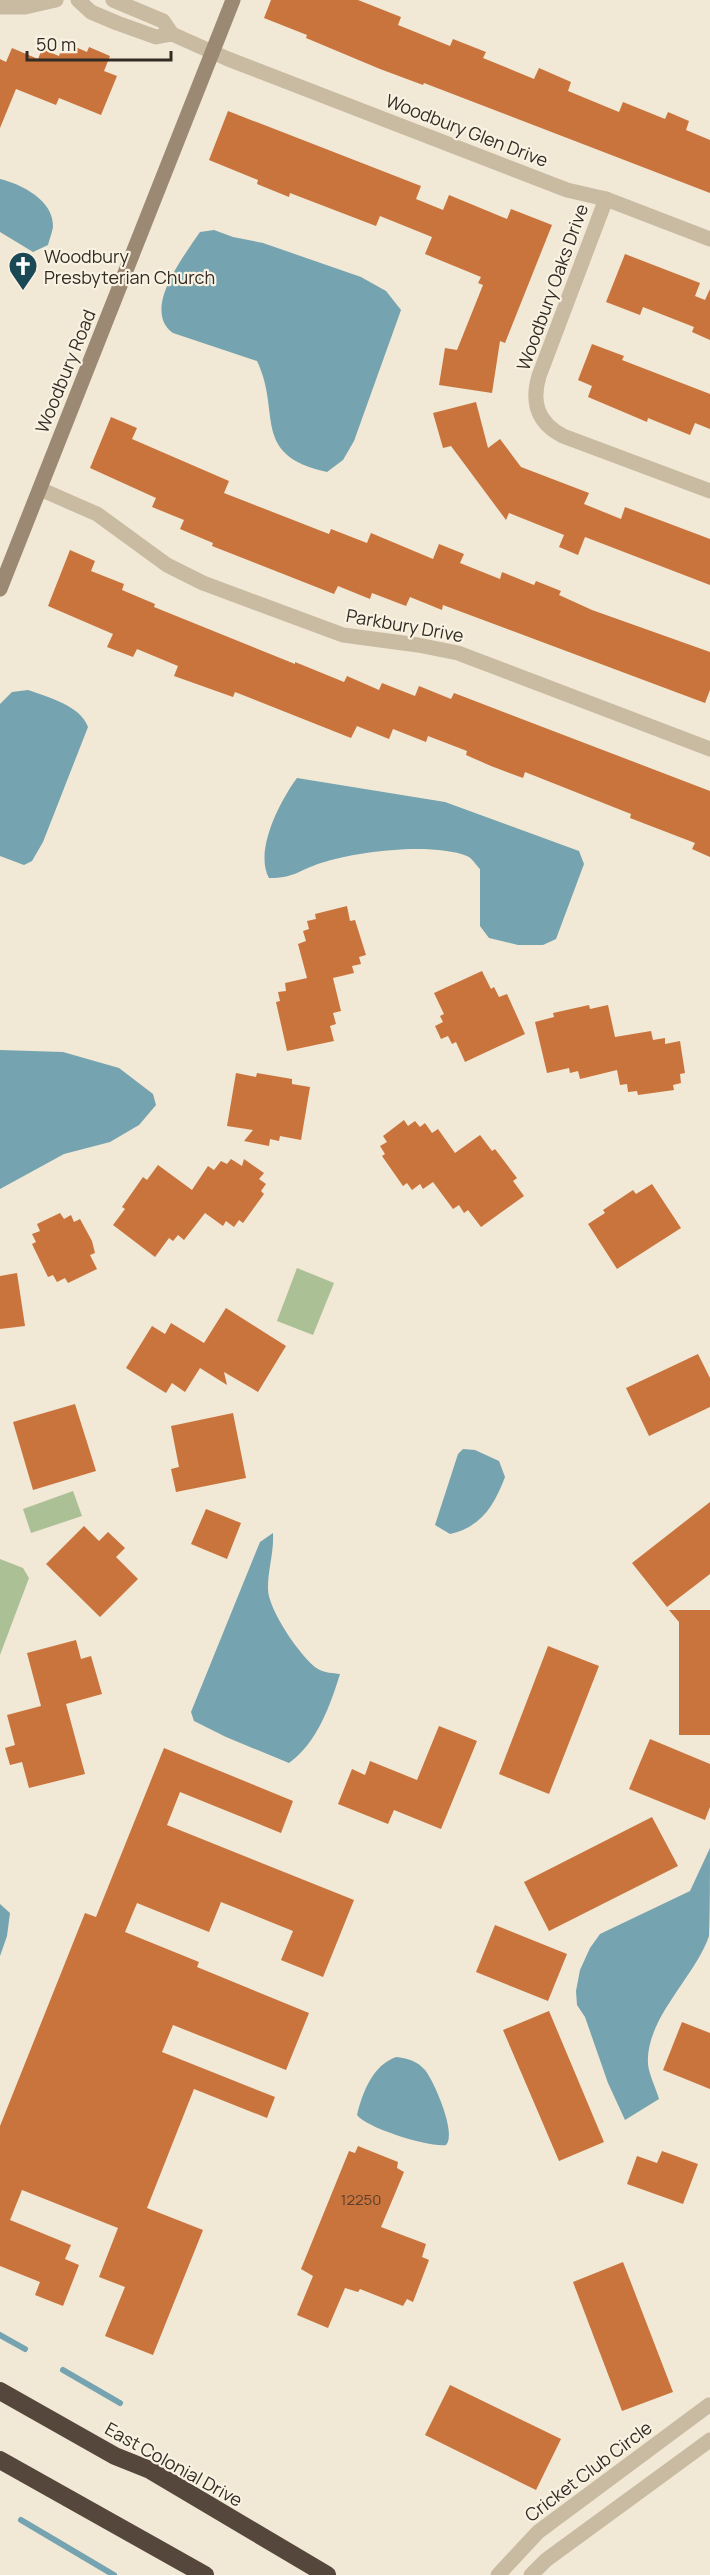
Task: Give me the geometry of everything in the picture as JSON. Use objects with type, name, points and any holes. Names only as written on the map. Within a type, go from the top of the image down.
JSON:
[{"type":"highway","name":"East Colonial Drive","points":[[0,2391],[115,2456],[150,2470],[327,2575]]},
{"type":"highway","points":[[0,2460],[205,2575]]},
{"type":"street","points":[[0,7],[25,7],[56,0]]},
{"type":"street","points":[[78,0],[99,16],[149,35],[164,37],[172,34],[163,21],[113,0]]},
{"type":"street","name":"Woodbury Road","points":[[0,590],[232,0]]},
{"type":"street","name":"Woodbury Glen Drive","points":[[172,34],[567,190],[606,199],[710,239]]},
{"type":"street","name":"Woodbury Oaks Drive","points":[[606,199],[539,376],[536,387],[537,409],[547,425],[563,436],[710,491]]},
{"type":"street","name":"Parkbury Drive","points":[[40,489],[97,514],[167,565],[203,583],[343,635],[439,648],[477,659],[710,749]]},
{"type":"street","name":"Cricket Club Circle","points":[[498,2575],[538,2532],[710,2405]]},
{"type":"street","points":[[531,2575],[546,2560],[710,2440]]},
{"type":"green space","points":[[297,1268],[334,1283],[313,1335],[277,1321]]},
{"type":"green space","points":[[73,1491],[82,1516],[31,1533],[23,1509]]},
{"type":"green space","points":[[0,1559],[23,1568],[29,1578],[0,1655]]},
{"type":"water","points":[[0,179],[26,189],[42,201],[48,209],[53,227],[48,245],[33,252],[0,232]]},
{"type":"water","points":[[214,230],[233,237],[263,243],[361,277],[386,291],[401,310],[354,441],[343,460],[327,472],[303,464],[287,455],[278,443],[272,430],[268,398],[257,361],[173,333],[164,323],[161,311],[163,297],[176,268],[200,232]]},
{"type":"water","points":[[28,690],[71,708],[78,713],[88,727],[43,842],[32,861],[24,865],[0,856],[0,704],[12,692]]},
{"type":"water","points":[[297,778],[445,802],[579,851],[584,864],[556,939],[543,945],[518,945],[489,938],[480,926],[480,869],[469,857],[452,852],[415,849],[374,852],[321,863],[285,877],[269,878],[265,867],[265,854],[271,826],[283,800]]},
{"type":"water","points":[[0,1050],[63,1052],[119,1068],[153,1094],[156,1105],[139,1125],[110,1142],[64,1154],[0,1189]]},
{"type":"water","points":[[463,1449],[475,1450],[499,1461],[505,1477],[485,1514],[470,1526],[450,1534],[435,1525],[458,1454]]},
{"type":"water","points":[[273,1533],[268,1588],[273,1608],[294,1644],[311,1663],[323,1671],[340,1674],[327,1711],[315,1734],[299,1755],[289,1763],[194,1721],[191,1712],[260,1542]]},
{"type":"water","points":[[710,1848],[709,1936],[693,1967],[662,2015],[649,2047],[648,2064],[659,2099],[625,2120],[608,2083],[585,2017],[577,2005],[576,1991],[580,1970],[590,1948],[600,1934],[690,1891]]},
{"type":"water","points":[[0,1904],[10,1913],[7,1936],[0,1956]]},
{"type":"water","points":[[396,2057],[415,2062],[429,2076],[447,2119],[449,2139],[446,2145],[399,2136],[373,2126],[357,2115],[365,2089],[375,2073],[381,2066]]},
{"type":"building","points":[[271,0],[358,0],[401,17],[398,25],[450,46],[453,39],[486,52],[483,58],[534,79],[539,68],[571,82],[568,91],[619,112],[623,102],[665,119],[668,112],[689,121],[686,130],[710,140],[710,193],[424,83],[423,85],[380,69],[306,38],[307,35],[264,18]]},
{"type":"building","points":[[64,42],[87,52],[89,47],[110,56],[104,71],[117,76],[101,115],[59,98],[56,105],[16,89],[0,128],[0,59],[6,62],[12,48],[38,59],[42,49],[59,56]]},
{"type":"building","points":[[228,111],[421,186],[416,199],[443,210],[449,195],[507,219],[511,209],[552,225],[505,343],[500,341],[492,393],[439,385],[445,348],[457,350],[483,285],[478,283],[481,277],[425,254],[432,237],[380,216],[376,226],[290,193],[289,197],[257,184],[258,180],[209,160]]},
{"type":"building","points":[[625,254],[700,283],[695,296],[705,300],[710,289],[710,340],[692,332],[694,327],[643,307],[640,315],[606,302]]},
{"type":"building","points":[[592,344],[624,356],[622,360],[710,394],[710,429],[695,423],[690,435],[648,418],[647,422],[588,397],[592,386],[578,380]]},
{"type":"building","points":[[476,402],[488,448],[500,439],[521,467],[589,493],[584,504],[621,519],[625,507],[710,539],[710,585],[585,537],[578,555],[559,547],[564,535],[509,513],[506,520],[451,446],[443,448],[433,413]]},
{"type":"building","points":[[111,417],[137,428],[132,439],[229,481],[224,493],[329,534],[331,529],[367,543],[371,533],[433,559],[439,544],[464,554],[460,563],[500,579],[502,572],[534,585],[536,581],[561,591],[559,595],[592,610],[710,652],[710,690],[705,703],[443,605],[442,610],[410,597],[406,606],[372,593],[370,599],[338,586],[334,594],[212,546],[213,543],[180,529],[184,520],[152,507],[156,498],[90,468]]},
{"type":"building","points":[[70,550],[95,561],[91,571],[124,584],[122,590],[155,604],[154,607],[295,664],[295,662],[344,682],[347,676],[379,690],[382,683],[415,696],[419,686],[451,699],[454,693],[710,791],[710,857],[692,849],[695,843],[630,818],[631,814],[525,772],[523,778],[491,766],[466,755],[467,751],[428,736],[426,742],[393,729],[389,739],[357,726],[351,738],[235,692],[233,697],[174,676],[178,666],[137,649],[133,657],[107,647],[113,634],[48,606]]},
{"type":"building","points":[[347,906],[350,921],[355,920],[366,955],[359,957],[361,964],[352,966],[354,973],[333,978],[341,1011],[333,1013],[336,1024],[330,1026],[334,1041],[287,1051],[276,1002],[280,1001],[278,992],[286,991],[285,983],[307,978],[298,944],[306,941],[303,931],[309,929],[307,921],[316,919],[315,914]]},
{"type":"building","points":[[482,971],[491,989],[494,987],[499,997],[507,994],[525,1034],[465,1062],[456,1042],[452,1044],[448,1036],[441,1039],[435,1026],[443,1022],[440,1016],[444,1014],[434,993]]},
{"type":"building","points":[[589,1005],[590,1009],[608,1005],[615,1037],[651,1031],[653,1040],[665,1038],[665,1044],[680,1041],[685,1073],[680,1074],[681,1083],[673,1085],[674,1090],[638,1095],[637,1091],[628,1092],[627,1084],[620,1085],[617,1070],[580,1079],[578,1071],[570,1073],[569,1068],[547,1073],[535,1022],[554,1017],[553,1013]]},
{"type":"building","points":[[236,1073],[256,1077],[257,1073],[292,1079],[292,1084],[310,1087],[301,1140],[280,1136],[279,1141],[270,1139],[269,1146],[244,1141],[253,1130],[227,1126]]},
{"type":"building","points":[[404,1120],[408,1126],[415,1121],[420,1127],[425,1123],[432,1133],[438,1129],[455,1153],[480,1135],[492,1151],[495,1149],[517,1178],[513,1181],[524,1196],[481,1227],[468,1210],[464,1213],[459,1205],[453,1209],[433,1182],[423,1189],[420,1184],[412,1190],[407,1183],[403,1186],[382,1156],[385,1154],[380,1146],[387,1142],[383,1136]]},
{"type":"building","points":[[231,1159],[242,1166],[244,1159],[264,1173],[259,1179],[266,1184],[261,1191],[264,1194],[243,1223],[239,1220],[234,1227],[226,1221],[223,1226],[205,1213],[184,1240],[178,1235],[173,1241],[169,1238],[155,1257],[113,1225],[125,1209],[122,1207],[143,1177],[147,1180],[158,1165],[192,1190],[208,1166],[214,1170],[221,1161],[227,1164]]},
{"type":"building","points":[[652,1184],[681,1228],[617,1269],[588,1224],[605,1213],[603,1210],[633,1190],[636,1194]]},
{"type":"building","points":[[60,1213],[64,1219],[71,1215],[74,1222],[80,1219],[92,1241],[95,1253],[90,1255],[97,1269],[68,1283],[65,1278],[57,1282],[53,1275],[48,1277],[32,1244],[36,1242],[32,1234],[40,1231],[37,1224]]},
{"type":"building","points":[[17,1273],[25,1326],[0,1329],[0,1276]]},
{"type":"building","points":[[226,1308],[286,1346],[258,1392],[224,1372],[227,1385],[200,1368],[185,1392],[172,1383],[166,1393],[126,1368],[152,1326],[165,1334],[171,1323],[204,1343]]},
{"type":"building","points":[[698,1354],[710,1378],[710,1407],[649,1436],[626,1388]]},
{"type":"building","points":[[75,1404],[96,1471],[33,1490],[13,1422]]},
{"type":"building","points":[[233,1413],[246,1478],[176,1492],[171,1469],[179,1467],[171,1426]]},
{"type":"building","points":[[710,1502],[710,1574],[667,1607],[632,1563]]},
{"type":"building","points":[[206,1509],[241,1523],[227,1559],[191,1544]]},
{"type":"building","points":[[84,1526],[99,1541],[108,1532],[125,1548],[116,1557],[138,1579],[100,1617],[46,1564]]},
{"type":"building","points":[[669,1610],[710,1610],[710,1735],[679,1735],[679,1622]]},
{"type":"building","points":[[76,1640],[81,1659],[91,1656],[102,1694],[66,1704],[85,1774],[29,1788],[22,1762],[10,1765],[5,1748],[15,1745],[7,1715],[41,1706],[27,1653]]},
{"type":"building","points":[[548,1646],[599,1666],[549,1794],[499,1774]]},
{"type":"building","points":[[439,1726],[477,1741],[441,1829],[394,1810],[388,1824],[338,1804],[352,1769],[365,1775],[370,1761],[417,1780]]},
{"type":"building","points":[[650,1739],[710,1764],[710,1807],[705,1820],[629,1789]]},
{"type":"building","points":[[164,1748],[293,1801],[281,1833],[180,1792],[167,1825],[354,1900],[323,1977],[281,1960],[293,1931],[221,1902],[209,1932],[137,1903],[125,1932],[199,1962],[197,1967],[309,2013],[286,2070],[173,2025],[162,2052],[275,2097],[267,2118],[194,2089],[147,2208],[203,2230],[153,2355],[105,2336],[125,2287],[99,2277],[118,2228],[22,2190],[10,2220],[71,2245],[65,2259],[79,2265],[63,2306],[35,2295],[40,2282],[0,2266],[0,2126],[85,1913],[96,1917]]},
{"type":"building","points":[[652,1817],[678,1866],[549,1931],[524,1882]]},
{"type":"building","points":[[495,1925],[567,1954],[548,2001],[476,1972]]},
{"type":"building","points":[[549,2011],[604,2142],[559,2161],[503,2030]]},
{"type":"building","points":[[682,2022],[710,2033],[710,2089],[663,2070]]},
{"type":"building","points":[[358,2146],[398,2162],[397,2168],[404,2172],[381,2227],[426,2244],[422,2257],[429,2260],[413,2302],[407,2299],[403,2306],[360,2289],[358,2292],[345,2288],[328,2328],[297,2315],[313,2276],[301,2269],[349,2151],[355,2153]]},
{"type":"building","points":[[662,2151],[698,2164],[683,2204],[627,2184],[637,2156],[657,2163]]},
{"type":"building","points":[[623,2262],[673,2392],[622,2411],[573,2282]]},
{"type":"building","points":[[450,2385],[561,2439],[536,2490],[425,2435]]},
{"type":"waterway","points":[[0,2335],[25,2349]]},
{"type":"waterway","points":[[63,2370],[120,2403]]},
{"type":"waterway","points":[[21,2520],[114,2575]]},
{"type":"place","name":"Woodbury Presbyterian Church","points":[[23,292]]}]
